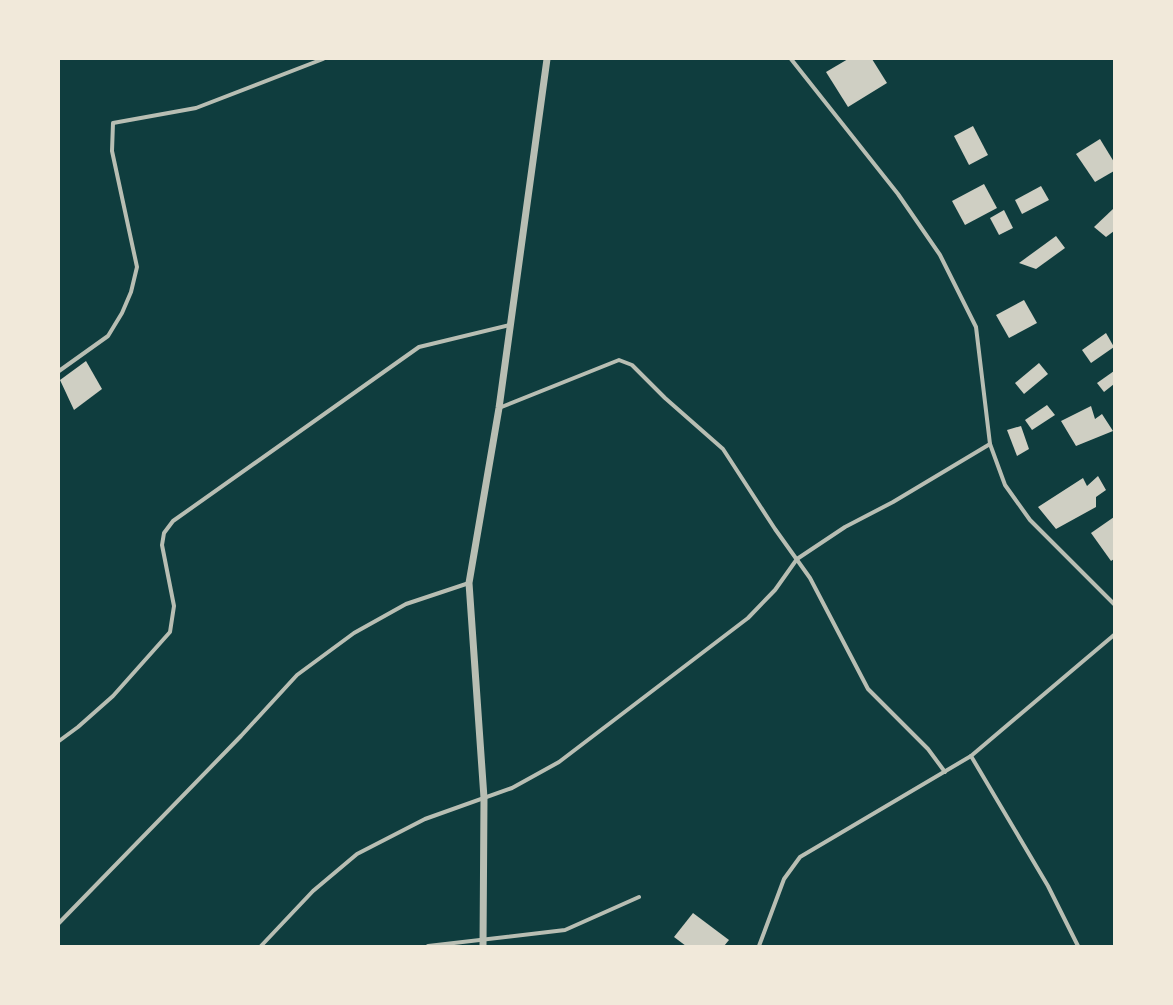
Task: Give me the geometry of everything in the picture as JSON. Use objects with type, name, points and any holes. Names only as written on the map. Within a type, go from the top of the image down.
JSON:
[{"type":"street","points":[[59,371],[108,336],[122,313],[131,292],[137,267],[112,151],[113,123],[196,108],[323,59]]},
{"type":"street","points":[[483,943],[484,798],[469,583],[499,408],[547,59]]},
{"type":"street","points":[[791,59],[898,194],[940,255],[976,327],[990,444],[1005,485],[1030,520],[1114,604]]},
{"type":"street","points":[[59,741],[78,727],[112,696],[170,632],[174,606],[162,545],[164,533],[173,521],[419,347],[510,325]]},
{"type":"street","points":[[499,408],[619,360],[632,365],[665,398],[723,448],[775,529],[810,578],[868,689],[928,749],[945,772]]},
{"type":"street","points":[[262,946],[313,891],[357,854],[425,819],[512,788],[559,762],[748,618],[775,590],[797,559],[845,527],[893,502],[990,444]]},
{"type":"street","points":[[59,923],[241,736],[297,675],[354,633],[406,604],[469,583]]},
{"type":"street","points":[[759,946],[784,879],[800,857],[971,756],[1114,635]]},
{"type":"street","points":[[971,756],[1048,886],[1078,946]]},
{"type":"street","points":[[428,946],[483,943],[565,930],[639,897]]},
{"type":"building","points":[[848,59],[872,59],[887,83],[848,107],[826,72]]},
{"type":"building","points":[[973,126],[988,155],[969,165],[954,136]]},
{"type":"building","points":[[1100,139],[1114,162],[1114,171],[1095,182],[1076,154]]},
{"type":"building","points":[[984,184],[997,208],[965,225],[952,201]]},
{"type":"building","points":[[1041,186],[1049,200],[1022,214],[1015,200]]},
{"type":"building","points":[[1113,209],[1114,231],[1106,237],[1094,227]]},
{"type":"building","points":[[1004,210],[1013,228],[999,235],[990,218]]},
{"type":"building","points":[[1056,236],[1065,248],[1036,269],[1019,263]]},
{"type":"building","points":[[1024,300],[1037,323],[1009,338],[996,315]]},
{"type":"building","points":[[1106,333],[1114,347],[1091,363],[1082,350]]},
{"type":"building","points":[[86,361],[102,389],[74,410],[60,380]]},
{"type":"building","points":[[1039,363],[1048,374],[1024,394],[1015,383]]},
{"type":"building","points":[[1114,371],[1114,384],[1104,392],[1097,383]]},
{"type":"building","points":[[1047,405],[1055,415],[1032,430],[1025,420]]},
{"type":"building","points":[[1091,406],[1095,419],[1102,414],[1113,431],[1076,446],[1061,421]]},
{"type":"building","points":[[1021,426],[1029,449],[1017,456],[1007,430]]},
{"type":"building","points":[[1098,476],[1106,490],[1096,497],[1096,507],[1056,529],[1038,507],[1083,478],[1087,486]]},
{"type":"building","points":[[1114,517],[1114,559],[1111,561],[1091,533]]},
{"type":"building","points":[[693,913],[729,940],[724,946],[686,946],[674,937]]}]
